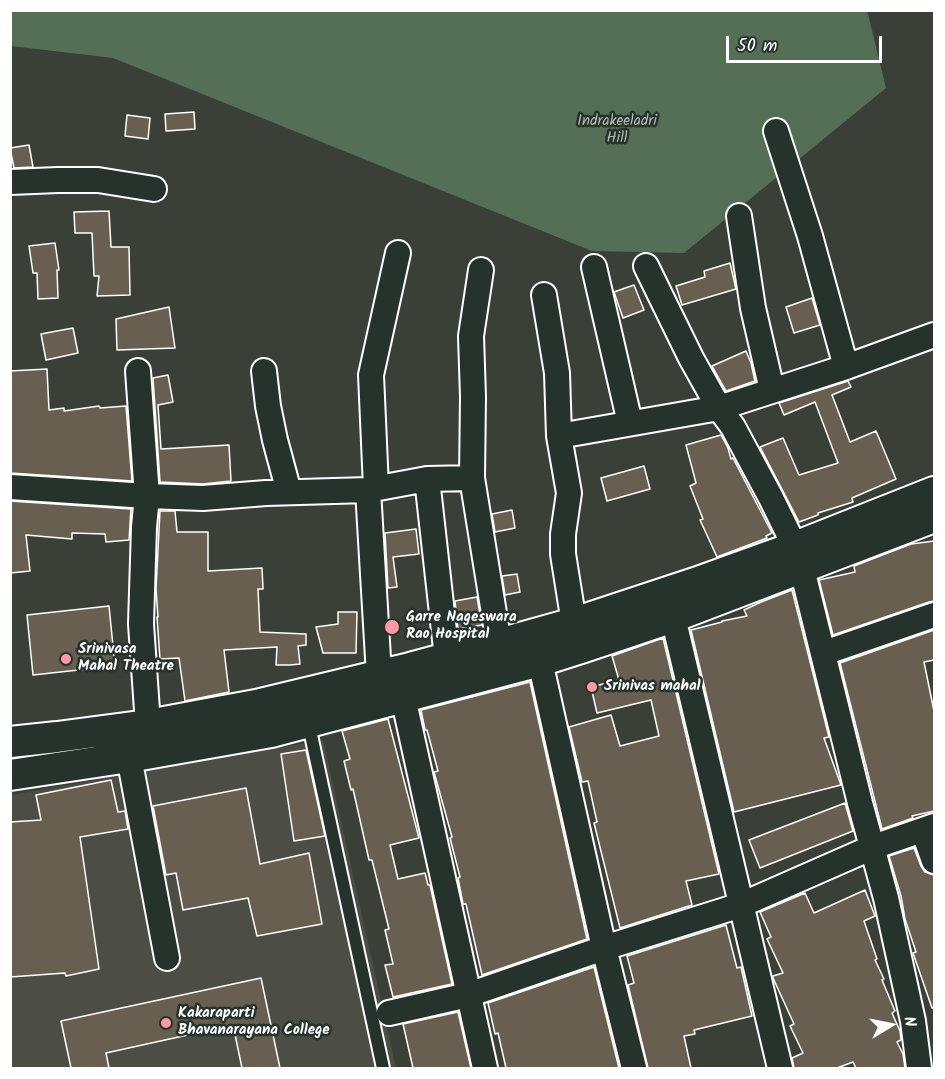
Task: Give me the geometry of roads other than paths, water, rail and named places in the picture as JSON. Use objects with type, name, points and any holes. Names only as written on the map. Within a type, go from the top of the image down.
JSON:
[{"type":"street","points":[[776,131],[810,236],[846,367]]},
{"type":"street","points":[[10,182],[98,180],[154,189]]},
{"type":"street","points":[[739,216],[753,308],[772,390]]},
{"type":"street","points":[[379,675],[372,489],[371,375],[398,253]]},
{"type":"street","points":[[646,266],[691,358],[719,408],[733,427],[771,498],[799,558],[886,898],[913,1021],[919,1068]]},
{"type":"street","points":[[594,267],[630,423]]},
{"type":"street","points":[[481,270],[471,336],[472,478],[499,644]]},
{"type":"street","points":[[544,296],[556,373],[559,436],[569,494],[563,534],[563,554],[574,622]]},
{"type":"street","points":[[559,436],[719,408],[846,367],[934,335]]},
{"type":"street","points":[[138,371],[147,496],[141,624],[148,725]]},
{"type":"street","points":[[264,371],[275,440],[289,492]]},
{"type":"street","points":[[10,487],[203,498],[266,492],[372,489],[427,479],[472,478]]},
{"type":"street","points":[[427,479],[447,658]]},
{"type":"street","points":[[10,742],[148,725],[256,705],[305,708],[404,697],[584,647],[673,617],[753,586],[799,558],[934,492]]},
{"type":"street","points":[[10,775],[271,732],[305,708],[379,675],[499,644],[694,583],[799,558],[934,517]]},
{"type":"street","points":[[824,653],[934,615]]},
{"type":"street","points":[[673,617],[780,1068]]},
{"type":"street","points":[[540,660],[604,948],[634,1068]]},
{"type":"street","points":[[404,697],[485,1068]]},
{"type":"street","points":[[129,757],[167,958]]},
{"type":"street","points":[[389,1013],[468,995],[604,948],[741,905],[873,847],[929,828],[934,861]]},
{"type":"lane","points":[[305,708],[383,1068]]},
{"type":"place","name":"Garre Nageswara Rao Hospital","points":[[392,627]]},
{"type":"place","name":"Srinivasa Mahal Theatre","points":[[66,659]]},
{"type":"place","name":"Srinivas mahal","points":[[592,687]]},
{"type":"place","name":"Kakaraparti Bhavanarayana College","points":[[166,1023]]},
{"type":"park label","name":"Indrakeeladri Hill","points":[[617,130]]}]
